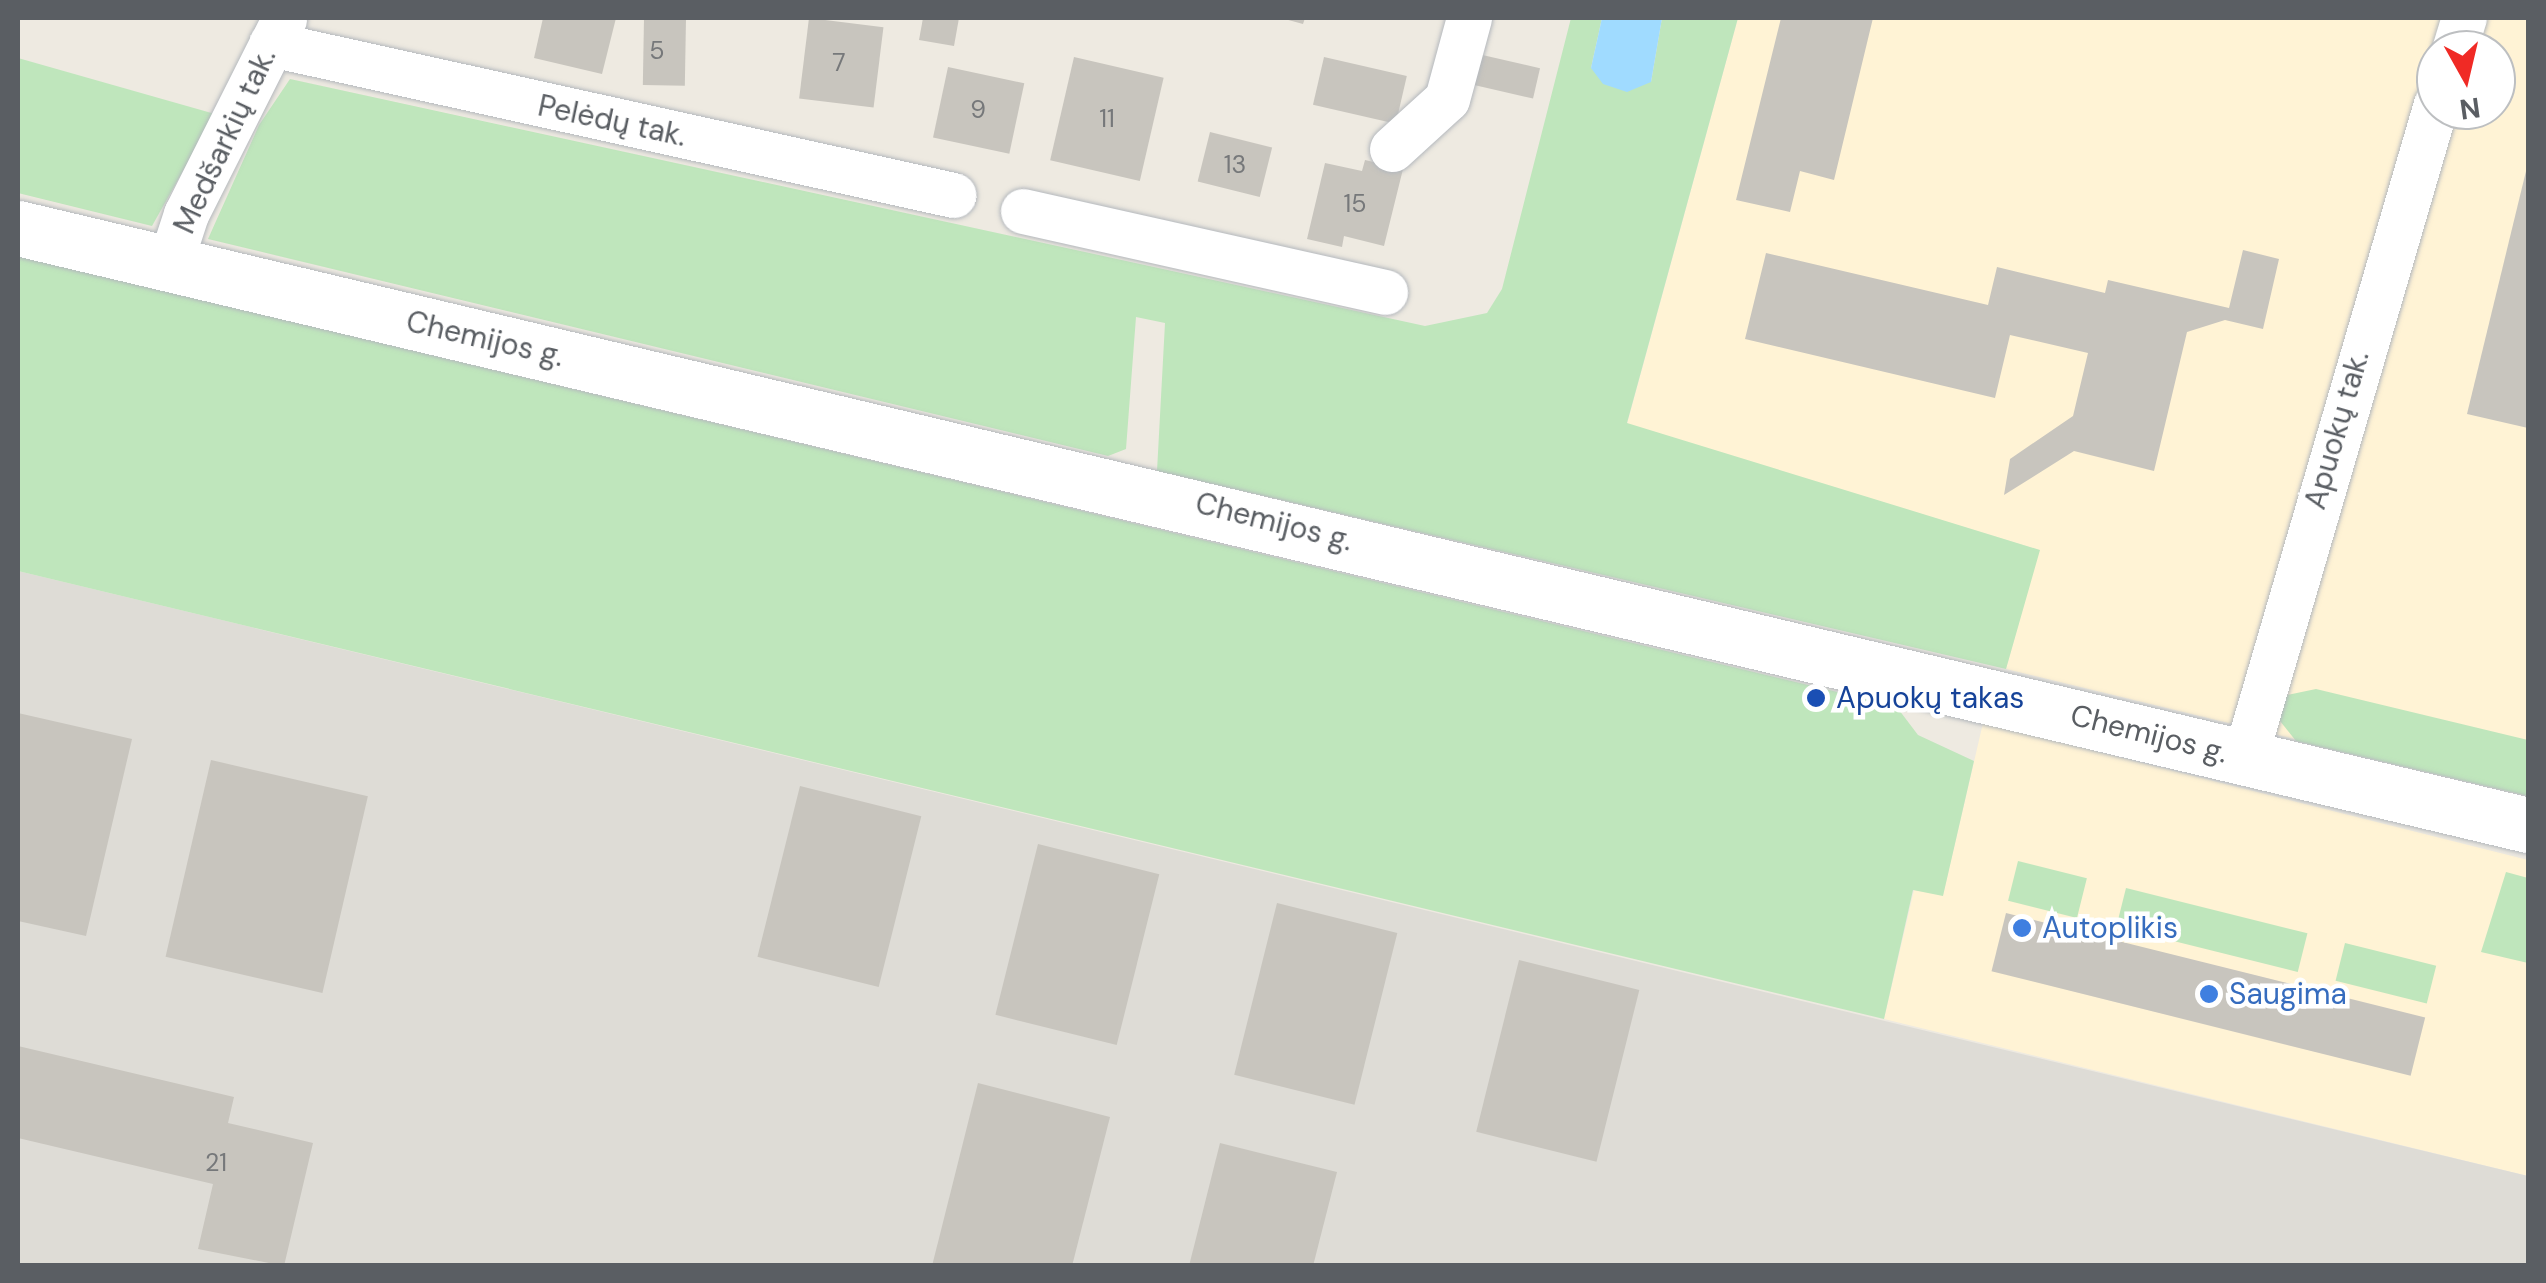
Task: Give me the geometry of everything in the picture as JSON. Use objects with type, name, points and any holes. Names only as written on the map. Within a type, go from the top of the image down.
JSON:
[{"type":"main road","name":"Chemijos g.","points":[[18,228],[1137,489],[2528,826]]},
{"type":"street","points":[[1392,149],[1447,100],[1469,18]]},
{"type":"street","name":"Pelėdų tak.","points":[[278,31],[953,195]]},
{"type":"street","name":"Medšarkių tak.","points":[[169,266],[186,214],[278,31]]},
{"type":"street","name":"Apuokų tak.","points":[[2244,757],[2428,130]]},
{"type":"street","points":[[1023,211],[1385,292]]},
{"type":"shaded area","points":[[1738,18],[2528,18],[2528,796],[2006,669],[2039,550],[1627,424]]},
{"type":"shaded area","points":[[18,571],[2528,1176],[2528,1266],[18,1266]]},
{"type":"shaded area","points":[[1983,723],[2528,860],[2528,1176],[1884,1019],[1914,890],[1943,895]]},
{"type":"green space","points":[[1571,18],[1602,18],[1591,68],[1651,82],[1662,18],[1738,18],[1627,423],[2040,550],[2006,669],[1157,471],[1165,323],[1136,317],[1126,449],[1108,456],[208,239],[259,125],[290,79],[1425,326],[1487,313],[1502,289]]},
{"type":"green space","points":[[18,58],[215,114],[152,226],[18,193]]},
{"type":"green space","points":[[18,256],[1896,706],[1918,735],[1974,761],[1943,896],[1913,890],[1884,1019],[18,571]]},
{"type":"green space","points":[[2316,689],[2528,740],[2528,796],[2296,741],[2272,711],[2278,697]]},
{"type":"green space","points":[[2018,861],[2087,878],[2077,918],[2008,901]]},
{"type":"green space","points":[[2506,872],[2528,878],[2528,963],[2481,952]]},
{"type":"green space","points":[[2126,888],[2307,933],[2298,972],[2116,927]]},
{"type":"green space","points":[[2345,943],[2436,966],[2427,1004],[2336,981]]},
{"type":"water","points":[[1602,18],[1662,18],[1651,82],[1627,92],[1603,84],[1591,68]]},
{"type":"building","points":[[543,18],[616,18],[602,74],[534,58]]},
{"type":"building","points":[[644,18],[686,19],[685,86],[643,85]]},
{"type":"building","points":[[809,18],[883,27],[874,108],[799,98]]},
{"type":"building","points":[[923,18],[959,18],[954,46],[919,40]]},
{"type":"building","points":[[1281,18],[1305,18],[1303,24]]},
{"type":"building","points":[[1781,18],[1873,18],[1834,180],[1800,171],[1790,212],[1736,200]]},
{"type":"building","points":[[1465,51],[1540,68],[1533,99],[1458,81]]},
{"type":"building","points":[[1074,57],[1164,78],[1140,181],[1050,160]]},
{"type":"building","points":[[1324,57],[1407,76],[1396,124],[1313,105]]},
{"type":"building","points":[[948,67],[1024,83],[1009,154],[933,137]]},
{"type":"building","points":[[1210,132],[1272,147],[1260,197],[1198,181]]},
{"type":"building","points":[[1365,160],[1403,169],[1384,246],[1344,236],[1342,247],[1307,239],[1325,163],[1362,171]]},
{"type":"building","points":[[2528,167],[2528,428],[2467,414]]},
{"type":"building","points":[[2243,250],[2279,259],[2263,329],[2225,320],[2187,332],[2154,471],[2074,451],[2004,495],[2010,459],[2073,416],[2088,353],[2010,335],[1995,398],[1745,339],[1766,253],[1988,305],[1997,267],[2105,293],[2108,280],[2229,308]]},
{"type":"building","points":[[18,713],[132,739],[86,936],[18,921]]},
{"type":"building","points":[[211,760],[368,796],[322,993],[166,957]]},
{"type":"building","points":[[800,786],[921,816],[879,987],[757,957]]},
{"type":"building","points":[[1038,844],[1159,874],[1117,1045],[995,1015]]},
{"type":"building","points":[[1277,903],[1397,933],[1354,1105],[1234,1075]]},
{"type":"building","name":"Saugima","points":[[2006,913],[2425,1018],[2411,1076],[1991,971]]},
{"type":"building","points":[[1519,960],[1639,990],[1596,1162],[1476,1132]]},
{"type":"building","points":[[18,1046],[234,1097],[228,1123],[313,1143],[284,1266],[198,1249],[213,1184],[18,1138]]},
{"type":"building","points":[[978,1083],[1110,1117],[1072,1266],[932,1266]]},
{"type":"building","points":[[1220,1143],[1337,1172],[1313,1266],[1189,1266]]},
{"type":"place","name":"Apuokų takas","points":[[1816,698]]},
{"type":"place","name":"Autoplikis","points":[[2022,928]]},
{"type":"place","name":"Saugima","points":[[2209,994]]}]
